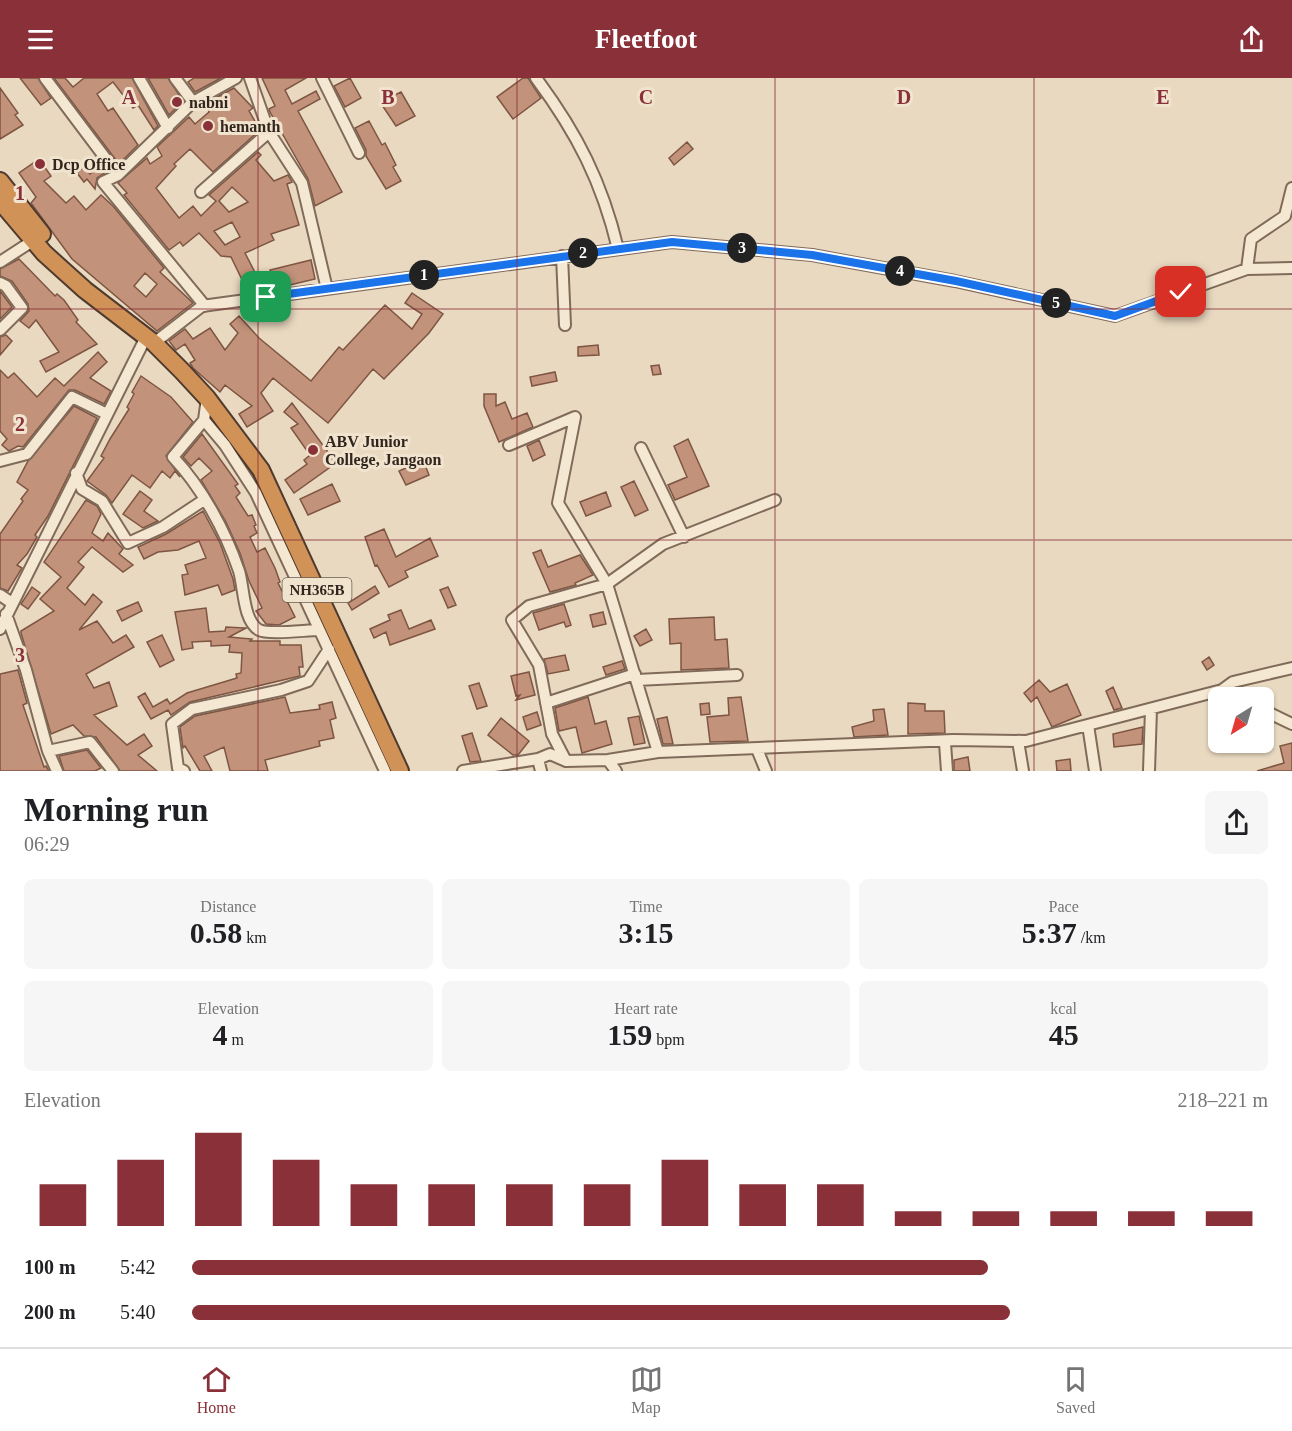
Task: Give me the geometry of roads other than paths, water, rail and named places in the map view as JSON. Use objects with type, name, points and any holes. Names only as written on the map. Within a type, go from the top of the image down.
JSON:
[{"type":"highway","name":"NH365B","points":[[0,181],[46,240],[104,293],[119,314]]},
{"type":"highway","name":"NH365B","points":[[0,201],[44,253],[85,290],[150,340],[207,398],[261,470],[400,771]]},
{"type":"street","points":[[45,78],[118,176]]},
{"type":"street","points":[[139,78],[168,128]]},
{"type":"street","points":[[175,78],[193,102]]},
{"type":"street","points":[[205,306],[103,182],[118,176],[193,102],[236,78]]},
{"type":"street","points":[[250,78],[269,132],[302,183],[327,289]]},
{"type":"street","points":[[322,78],[359,153]]},
{"type":"street","points":[[536,78],[563,115],[584,151],[608,207],[618,249]]},
{"type":"street","points":[[201,192],[269,132]]},
{"type":"street","points":[[1247,268],[1251,239],[1285,216],[1292,188]]},
{"type":"street","points":[[0,262],[34,240]]},
{"type":"street","points":[[0,629],[76,473],[150,340],[205,306],[672,242],[812,255],[956,281],[1115,316],[1247,268],[1292,268]]},
{"type":"street","points":[[562,256],[565,325]]},
{"type":"street","points":[[0,283],[6,286],[22,308],[0,330]]},
{"type":"street","points":[[0,460],[27,454],[72,397],[107,414]]},
{"type":"street","points":[[207,398],[204,420],[173,457],[195,480],[239,571],[251,624],[261,631],[318,630]]},
{"type":"street","points":[[509,445],[575,417],[558,503],[607,584],[658,752]]},
{"type":"street","points":[[204,420],[225,445],[256,493],[385,771]]},
{"type":"street","points":[[641,448],[684,537]]},
{"type":"street","points":[[76,473],[82,489],[102,501],[128,543],[163,527],[204,500]]},
{"type":"street","points":[[566,761],[552,734],[539,665],[512,620],[529,606],[607,584],[663,544],[775,500]]},
{"type":"street","points":[[0,595],[12,603]]},
{"type":"street","points":[[6,614],[26,670],[48,751],[57,771]]},
{"type":"street","points":[[184,771],[178,768],[172,724],[192,709],[281,690],[308,681],[329,649]]},
{"type":"street","points":[[1226,687],[1233,682],[1292,668]]},
{"type":"street","points":[[546,703],[636,677],[737,675]]},
{"type":"street","points":[[463,771],[538,759],[550,754],[566,761],[608,760],[658,752],[1018,741],[1208,694]]},
{"type":"street","points":[[1149,771],[1150,709]]},
{"type":"street","points":[[1274,715],[1292,724]]},
{"type":"street","points":[[1088,725],[1095,771]]},
{"type":"street","points":[[1018,741],[1023,771]]},
{"type":"street","points":[[48,751],[90,742],[113,771]]},
{"type":"street","points":[[945,743],[947,771]]},
{"type":"street","points":[[756,749],[766,771]]},
{"type":"street","points":[[538,759],[541,771]]},
{"type":"street","points":[[608,760],[616,771]]},
{"type":"place","name":"nabni","points":[[177,102]]},
{"type":"place","name":"hemanth","points":[[208,126]]},
{"type":"place","name":"Dcp Office","points":[[40,164]]},
{"type":"place","name":"ABV Junior College, Jangaon","points":[[313,450]]}]
